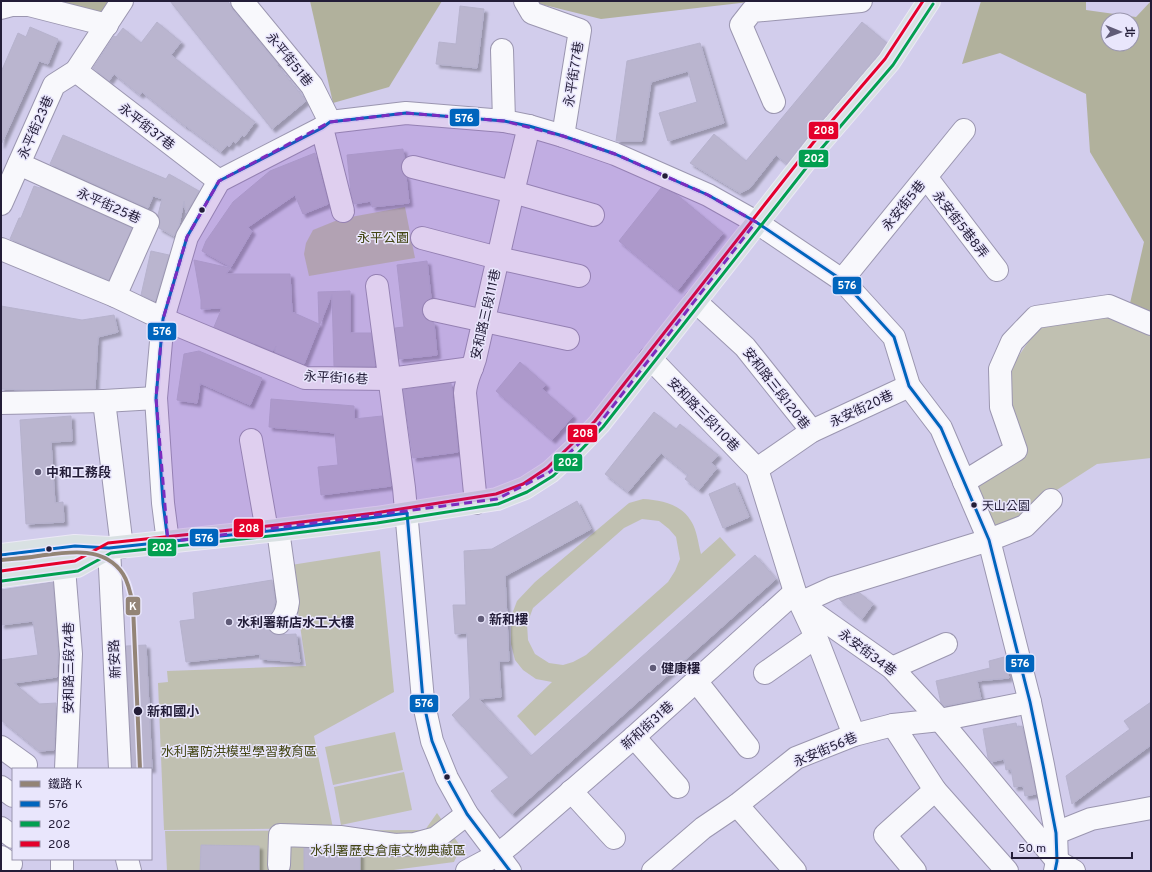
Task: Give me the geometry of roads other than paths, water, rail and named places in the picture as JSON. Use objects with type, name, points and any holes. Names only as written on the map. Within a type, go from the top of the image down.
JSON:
[{"type":"main road","points":[[1,555],[75,546],[115,548],[407,513],[497,499],[525,488],[550,472],[599,424],[756,222],[817,146],[888,62],[929,1]]},
{"type":"main road","points":[[1,576],[77,566],[115,548]]},
{"type":"street","name":"永平街23巷","points":[[1,204],[54,84],[76,71],[122,1]]},
{"type":"street","name":"永平街51巷","points":[[242,1],[312,86],[326,125],[343,211]]},
{"type":"street","name":"永平街77巷","points":[[525,1],[532,13],[580,30],[563,136]]},
{"type":"street","points":[[774,102],[741,25],[752,11],[861,1]]},
{"type":"street","points":[[1,8],[12,5],[29,5],[107,25]]},
{"type":"street","points":[[502,50],[504,121]]},
{"type":"street","name":"永平街37巷","points":[[76,71],[219,181]]},
{"type":"street","points":[[168,542],[163,503],[156,398],[162,319],[187,237],[219,181],[326,125],[406,113],[504,121],[529,126],[563,136],[615,154],[708,195],[756,222],[842,280],[894,337],[909,386],[941,428],[989,540],[1030,702],[1062,868]]},
{"type":"street","name":"安和路三段111巷","points":[[476,503],[465,393],[466,383],[468,374],[476,359],[529,126]]},
{"type":"street","name":"永安街5巷","points":[[842,280],[964,130]]},
{"type":"street","name":"永平街25巷","points":[[19,164],[148,222],[115,296]]},
{"type":"street","points":[[413,167],[513,192],[593,215]]},
{"type":"street","name":"永安街5巷8弄","points":[[926,178],[997,270]]},
{"type":"street","points":[[422,238],[498,258],[579,276]]},
{"type":"street","points":[[1,249],[115,296],[162,319]]},
{"type":"street","points":[[377,286],[407,513],[423,700],[432,741],[447,778],[467,814],[504,863]]},
{"type":"street","name":"安和路三段120巷","points":[[695,302],[745,347],[812,431],[757,469]]},
{"type":"street","points":[[964,482],[1016,450],[1001,407],[1000,368],[1012,342],[1036,317],[1109,306],[1151,324]]},
{"type":"street","points":[[434,310],[568,339]]},
{"type":"street","name":"永平街16巷","points":[[162,319],[305,378],[390,379],[472,368]]},
{"type":"street","name":"安和路三段110巷","points":[[650,358],[757,469]]},
{"type":"street","name":"永安街20巷","points":[[812,431],[909,386]]},
{"type":"street","points":[[1,402],[104,401],[156,398]]},
{"type":"street","name":"新安路","points":[[104,401],[115,548],[120,768]]},
{"type":"street","points":[[251,440],[288,602],[284,618],[279,623]]},
{"type":"street","points":[[757,469],[798,598],[816,637],[854,735]]},
{"type":"street","points":[[798,598],[989,540],[1025,526],[1051,500]]},
{"type":"street","name":"安和路三段74巷","points":[[64,568],[71,654],[66,768]]},
{"type":"street","name":"永安街34巷","points":[[798,598],[892,668],[940,720],[1062,868]]},
{"type":"street","name":"新和街31巷","points":[[467,871],[504,863],[572,791],[696,682],[798,598]]},
{"type":"street","points":[[765,673],[816,637]]},
{"type":"street","points":[[892,668],[946,644]]},
{"type":"street","points":[[696,682],[748,747]]},
{"type":"street","name":"永安街56巷","points":[[653,871],[703,828],[737,805],[796,758],[854,735],[893,725],[940,720],[1030,702]]},
{"type":"street","points":[[893,725],[935,790],[1007,871]]},
{"type":"street","points":[[634,737],[678,787]]},
{"type":"street","points":[[1,747],[26,765]]},
{"type":"street","points":[[1,787],[12,795]]},
{"type":"street","points":[[915,871],[885,835],[935,790]]},
{"type":"street","points":[[572,791],[614,838]]},
{"type":"street","points":[[737,805],[795,871]]},
{"type":"street","points":[[1056,834],[1091,819],[1151,808]]},
{"type":"street","points":[[279,865],[280,835],[340,837],[395,845],[414,844],[436,838],[467,814]]},
{"type":"street","points":[[1,828],[12,836]]},
{"type":"street","points":[[62,860],[62,871]]},
{"type":"street","points":[[127,860],[130,871]]},
{"type":"rail line","name":"K","points":[[1,560],[61,553],[84,553],[106,558],[123,574],[131,593],[133,606],[140,768]]},
{"type":"place","name":"中和工務段","points":[[38,472]]},
{"type":"place","name":"天山公園","points":[[974,505]]},
{"type":"place","name":"新和樓","points":[[481,619]]},
{"type":"place","name":"水利署新店水工大樓","points":[[229,622]]},
{"type":"place","name":"健康樓","points":[[653,668]]},
{"type":"place","name":"新和國小","points":[[138,711]]},
{"type":"park label","name":"永平公園","points":[[383,237]]},
{"type":"park label","name":"水利署防洪模型學習教育區","points":[[239,751]]},
{"type":"park label","name":"水利署歷史倉庫文物典藏區","points":[[388,850]]}]
